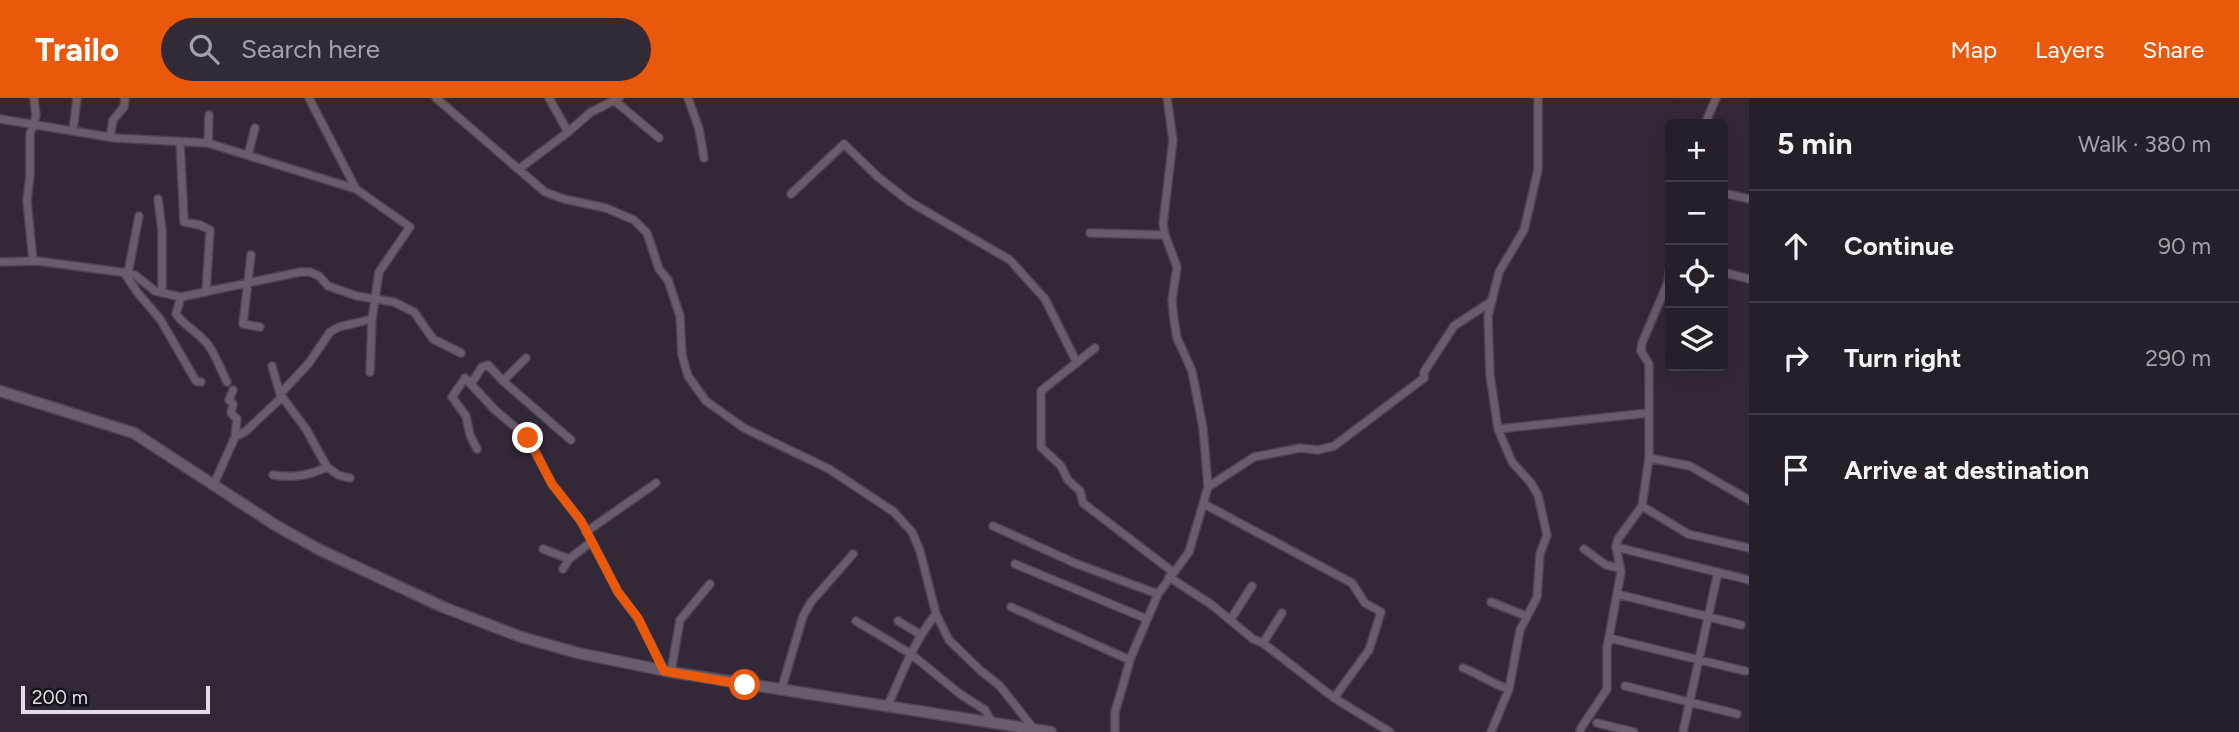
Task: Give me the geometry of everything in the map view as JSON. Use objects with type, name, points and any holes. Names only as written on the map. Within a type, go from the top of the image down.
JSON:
[{"type":"main road","points":[[0,391],[134,433],[275,525],[320,550],[443,607],[520,637],[578,653],[668,672],[1051,732]]},
{"type":"street","points":[[33,261],[27,201],[31,125],[36,116],[34,98]]},
{"type":"street","points":[[73,131],[77,98]]},
{"type":"street","points":[[110,137],[113,120],[124,107],[125,98]]},
{"type":"street","points":[[309,98],[356,189]]},
{"type":"street","points":[[549,98],[568,132]]},
{"type":"street","points":[[688,98],[699,129],[704,159]]},
{"type":"street","points":[[1115,732],[1115,712],[1130,660],[1158,594],[1189,552],[1208,487],[1203,428],[1192,371],[1177,338],[1174,320],[1172,300],[1177,267],[1163,224],[1173,140],[1167,98]]},
{"type":"street","points":[[1491,732],[1509,689],[1520,630],[1537,597],[1540,554],[1547,529],[1538,495],[1512,462],[1497,429],[1490,375],[1488,316],[1499,272],[1524,230],[1527,218],[1538,170],[1538,98]]},
{"type":"street","points":[[1707,119],[1716,98]]},
{"type":"street","points":[[442,100],[545,192],[606,208],[634,220],[647,233],[659,269],[668,280],[680,316],[682,355],[688,376],[706,401],[744,428],[829,469],[894,512],[912,532],[920,551],[936,614],[949,640],[1000,686],[1033,729]]},
{"type":"street","points":[[519,169],[591,112],[617,100],[659,138]]},
{"type":"street","points":[[208,143],[209,115]]},
{"type":"street","points":[[0,119],[110,137],[208,143],[356,189],[410,227],[379,272],[372,319],[370,372]]},
{"type":"street","points":[[248,155],[254,128]]},
{"type":"street","points":[[180,142],[184,222],[211,230],[206,292]]},
{"type":"street","points":[[791,194],[844,144],[878,177],[910,202],[1010,260],[1045,299],[1077,363]]},
{"type":"street","points":[[1728,194],[1749,199]]},
{"type":"street","points":[[158,199],[162,230],[162,293]]},
{"type":"street","points":[[139,216],[126,272],[174,340],[197,381],[201,382]]},
{"type":"street","points":[[1090,233],[1165,235]]},
{"type":"street","points":[[251,255],[243,324],[260,327]]},
{"type":"street","points":[[0,262],[33,261],[126,272],[135,275],[155,291],[181,297],[310,272],[319,276],[328,286],[357,296],[394,302],[414,312],[433,339],[461,353]]},
{"type":"street","points":[[1728,273],[1749,279]]},
{"type":"street","points":[[1580,732],[1607,689],[1609,638],[1620,568],[1616,547],[1618,539],[1642,506],[1649,458],[1649,364],[1641,351],[1642,342],[1665,289]]},
{"type":"street","points":[[181,297],[176,314],[178,318],[209,346],[227,382]]},
{"type":"street","points":[[1208,487],[1254,457],[1300,448],[1318,450],[1334,446],[1424,378],[1424,372],[1454,327],[1492,301]]},
{"type":"street","points":[[235,437],[246,431],[281,398],[281,394],[309,363],[330,332],[339,327],[372,319]]},
{"type":"street","points":[[1095,348],[1041,391],[1041,447],[1061,466],[1068,480],[1080,491],[1083,503],[1253,639],[1263,643],[1334,698],[1390,732]]},
{"type":"street","points":[[503,381],[526,358]]},
{"type":"street","points":[[471,384],[485,365],[571,440]]},
{"type":"street","points":[[272,366],[281,394],[306,429],[327,467],[338,475],[350,478]]},
{"type":"street","points":[[477,449],[470,435],[466,416],[452,397],[465,378],[495,410],[528,438],[552,484],[581,521],[618,592],[638,618],[668,672]]},
{"type":"street","points":[[214,484],[235,437],[237,419],[231,413],[233,404],[229,400],[233,390]]},
{"type":"street","points":[[1497,429],[1648,413]]},
{"type":"street","points":[[1649,458],[1690,466],[1749,500]]},
{"type":"street","points":[[273,475],[292,478],[312,474],[327,467]]},
{"type":"street","points":[[586,532],[656,483]]},
{"type":"street","points":[[1204,504],[1352,583],[1365,603],[1381,612],[1369,650],[1334,698]]},
{"type":"street","points":[[1642,506],[1688,534],[1749,548]]},
{"type":"street","points":[[993,526],[1077,564],[1158,594]]},
{"type":"street","points":[[563,569],[569,559],[591,542]]},
{"type":"street","points":[[1616,547],[1749,580]]},
{"type":"street","points":[[543,549],[569,559]]},
{"type":"street","points":[[1584,549],[1606,565],[1620,568]]},
{"type":"street","points":[[780,691],[807,609],[853,554]]},
{"type":"street","points":[[1014,564],[1147,619]]},
{"type":"street","points":[[1683,732],[1718,572]]},
{"type":"street","points":[[668,672],[680,620],[710,584]]},
{"type":"street","points":[[1231,619],[1252,586]]},
{"type":"street","points":[[1617,594],[1741,625]]},
{"type":"street","points":[[1491,602],[1526,616]]},
{"type":"street","points":[[1011,607],[1130,660]]},
{"type":"street","points":[[1263,643],[1282,613]]},
{"type":"street","points":[[888,705],[921,635],[936,614]]},
{"type":"street","points":[[856,621],[911,654],[960,694],[985,710],[992,722]]},
{"type":"street","points":[[898,621],[921,635]]},
{"type":"street","points":[[1609,638],[1745,671]]},
{"type":"street","points":[[1464,667],[1496,685],[1509,689]]},
{"type":"street","points":[[1625,686],[1737,714]]},
{"type":"street","points":[[1597,723],[1634,732]]},
{"type":"route","points":[[528,438],[552,484],[581,521],[618,592],[638,618],[664,671],[745,685]]}]
